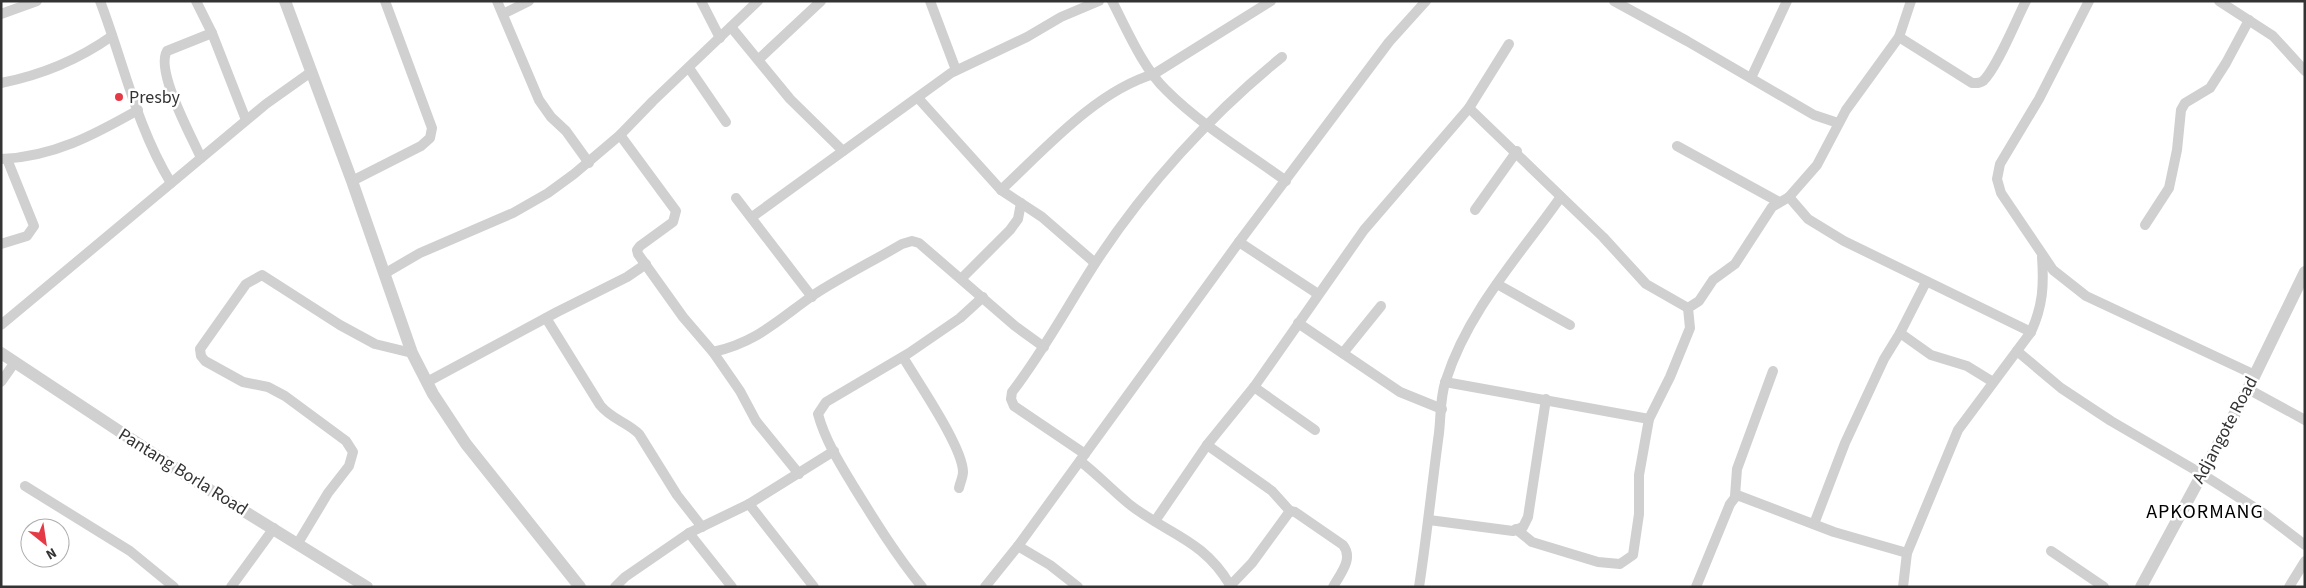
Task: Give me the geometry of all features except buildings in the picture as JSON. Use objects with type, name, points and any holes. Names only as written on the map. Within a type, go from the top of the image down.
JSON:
[{"type":"street","points":[[1,14],[38,1]]},
{"type":"street","points":[[100,1],[138,110],[160,165],[171,183]]},
{"type":"street","points":[[196,1],[212,33],[246,120]]},
{"type":"street","points":[[285,1],[352,181],[412,353],[447,418],[580,587]]},
{"type":"street","points":[[352,181],[421,146],[430,138],[432,128],[385,1]]},
{"type":"street","points":[[497,1],[539,100],[551,117],[566,131],[589,163]]},
{"type":"street","points":[[502,14],[529,1]]},
{"type":"street","points":[[701,1],[720,38]]},
{"type":"street","points":[[384,274],[420,253],[513,212],[548,193],[589,163],[620,135],[758,1]]},
{"type":"street","points":[[759,59],[821,1]]},
{"type":"street","points":[[930,1],[956,70]]},
{"type":"street","points":[[752,217],[956,70],[1027,36],[1061,17],[1099,1]]},
{"type":"street","points":[[1112,1],[1135,45],[1165,90],[1208,126],[1286,181]]},
{"type":"street","points":[[1001,190],[1100,101],[1135,79],[1154,74],[1271,1]]},
{"type":"street","points":[[985,587],[1018,546],[1239,242],[1390,42],[1426,1]]},
{"type":"street","points":[[1614,1],[1814,115],[1838,123]]},
{"type":"street","points":[[1751,78],[1788,1]]},
{"type":"street","points":[[1688,308],[1699,301],[1713,280],[1735,264],[1766,216],[1779,202],[1789,197],[1817,165],[1831,141],[1838,123],[1880,60],[1899,37],[1911,1]]},
{"type":"street","points":[[1899,37],[1972,83],[1977,83],[1983,80],[1993,65],[2026,1]]},
{"type":"street","points":[[2089,1],[2059,62],[2018,136],[2008,149],[1998,172],[2001,193],[2052,270],[2086,296],[2255,375]]},
{"type":"street","points":[[2219,1],[2273,36],[2305,71]]},
{"type":"street","points":[[2145,225],[2169,188],[2177,150],[2182,110],[2186,103],[2210,88],[2249,20]]},
{"type":"street","points":[[731,27],[790,99],[843,151]]},
{"type":"street","points":[[202,158],[170,84],[164,56],[167,51],[212,33]]},
{"type":"street","points":[[1,83],[62,66],[112,36]]},
{"type":"street","points":[[1155,521],[1206,445],[1254,387],[1364,230],[1469,108],[1509,44]]},
{"type":"street","points":[[1282,57],[1260,74],[1161,173],[1095,263],[1044,347],[1012,392],[1011,399],[1014,406],[1082,458],[1130,504],[1197,545],[1222,571],[1229,586],[1252,563],[1290,511]]},
{"type":"street","points":[[689,68],[726,122]]},
{"type":"street","points":[[1,325],[246,120],[311,72]]},
{"type":"street","points":[[918,98],[1001,190],[1042,216],[1095,263]]},
{"type":"street","points":[[1469,108],[1516,151],[1560,198],[1603,237],[1646,284],[1688,308]]},
{"type":"street","points":[[1,244],[27,236],[34,226],[4,159],[53,152],[100,132],[138,110]]},
{"type":"street","points":[[620,135],[676,211],[673,222],[637,250],[683,317],[713,352],[740,390],[756,421],[799,474]]},
{"type":"street","points":[[1677,146],[1779,202]]},
{"type":"street","points":[[1475,210],[1516,151]]},
{"type":"street","points":[[1789,197],[1808,219],[1844,241],[2031,332]]},
{"type":"street","points":[[736,198],[812,297]]},
{"type":"street","points":[[1419,587],[1445,382],[1458,349],[1475,318],[1497,284],[1560,198]]},
{"type":"street","points":[[961,279],[1010,230],[1018,219],[1021,203]]},
{"type":"street","points":[[713,352],[749,341],[781,321],[812,297],[902,244],[912,241],[919,243],[1015,326],[1044,347]]},
{"type":"street","points":[[1239,242],[1318,294]]},
{"type":"street","points":[[1903,587],[1907,553],[1958,430],[2017,352],[2031,332],[2040,314],[2043,299],[2042,256]]},
{"type":"street","points":[[427,382],[546,318],[620,281],[646,264]]},
{"type":"street","name":"Adjangote Road","points":[[2141,587],[2248,389],[2305,272]]},
{"type":"street","points":[[298,543],[328,493],[349,466],[353,452],[346,441],[285,396],[268,387],[243,382],[205,361],[201,356],[200,349],[246,284],[262,275],[340,325],[375,344],[412,353]]},
{"type":"street","points":[[1814,524],[1845,443],[1884,359],[1900,333],[1926,282]]},
{"type":"street","points":[[1497,284],[1570,324]]},
{"type":"street","points":[[922,587],[883,534],[822,429],[818,414],[826,402],[903,357],[960,318],[983,297]]},
{"type":"street","points":[[1343,353],[1381,306]]},
{"type":"street","points":[[1516,530],[1532,542],[1598,562],[1620,564],[1633,555],[1639,514],[1639,475],[1649,419],[1670,377],[1690,328],[1688,308]]},
{"type":"street","points":[[546,318],[600,405],[607,414],[639,434],[677,495],[702,527]]},
{"type":"street","points":[[1298,323],[1408,397],[1442,409]]},
{"type":"street","points":[[1900,333],[1931,355],[1967,366],[1993,382]]},
{"type":"street","points":[[2017,352],[2068,393],[2263,513],[2305,545]]},
{"type":"street","name":"Pantang Borla Road","points":[[1,353],[184,474],[367,587]]},
{"type":"street","points":[[903,357],[947,430],[960,460],[963,473],[958,488]]},
{"type":"street","points":[[1,382],[15,362]]},
{"type":"street","points":[[1696,587],[1735,496],[1737,470],[1773,370]]},
{"type":"street","points":[[1445,382],[1649,419]]},
{"type":"street","points":[[1254,387],[1315,430]]},
{"type":"street","points":[[2248,389],[2305,420]]},
{"type":"street","points":[[1429,520],[1516,530],[1523,527],[1528,516],[1546,399]]},
{"type":"street","points":[[1206,445],[1272,491],[1290,511],[1295,512],[1343,545],[1348,551],[1348,560],[1333,587]]},
{"type":"street","points":[[615,587],[625,577],[690,533],[749,504],[834,451]]},
{"type":"street","points":[[25,486],[130,551],[174,587]]},
{"type":"street","points":[[1735,496],[1748,499],[1834,532],[1907,553]]},
{"type":"street","points":[[749,504],[814,587]]},
{"type":"street","points":[[231,587],[274,528]]},
{"type":"street","points":[[690,533],[732,587]]},
{"type":"street","points":[[1018,546],[1050,565],[1078,587]]},
{"type":"street","points":[[2051,550],[2104,587]]},
{"type":"street","points":[[2289,587],[2305,561]]},
{"type":"place","name":"Presby","points":[[119,97]]},
{"type":"district","name":"APKORMANG","points":[[2205,512]]}]
